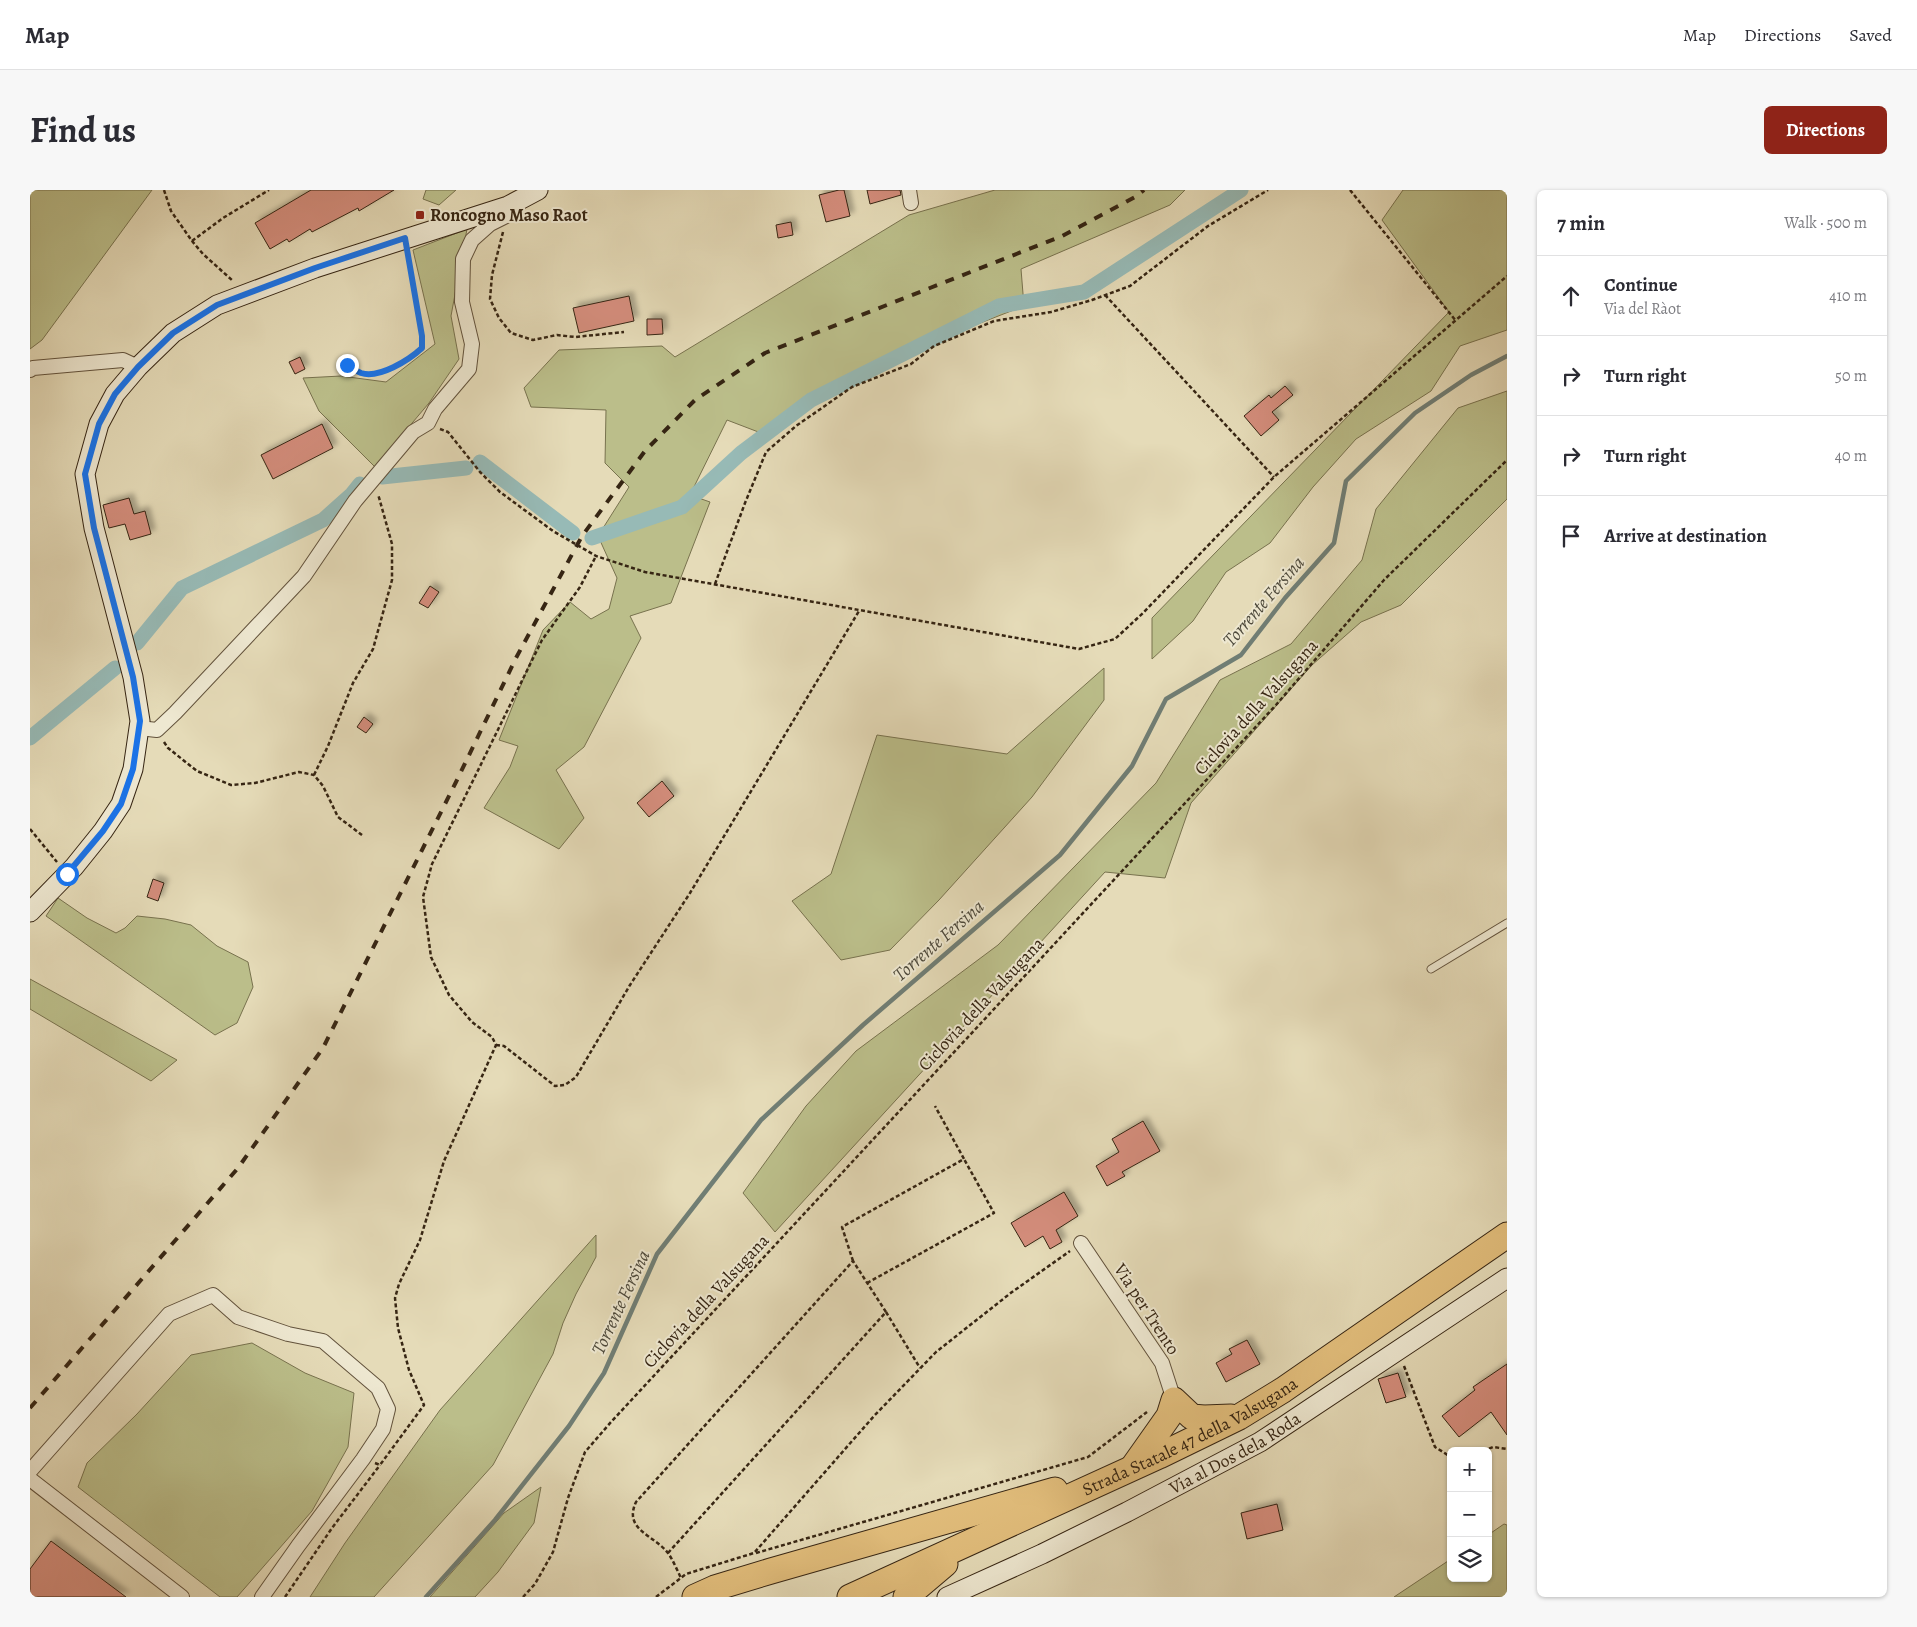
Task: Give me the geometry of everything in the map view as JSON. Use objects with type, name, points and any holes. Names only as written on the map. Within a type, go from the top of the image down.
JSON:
[{"type":"highway","name":"Strada Statale 47 della Valsugana","points":[[850,1597],[1239,1417],[1284,1390],[1507,1235]]},
{"type":"highway","name":"Strada Statale 47 della Valsugana","points":[[876,1597],[1155,1469],[1277,1407],[1507,1248]]},
{"type":"highway","points":[[1164,1404],[1192,1416],[1204,1418],[1215,1416],[1239,1417]]},
{"type":"highway","points":[[688,1587],[715,1588],[1130,1469],[1169,1416],[1164,1404]]},
{"type":"highway","points":[[906,1597],[945,1564]]},
{"type":"street","points":[[148,729],[140,721],[133,677],[94,528],[85,474],[99,424],[115,394],[138,367],[173,333],[217,305],[315,268],[508,206],[538,190]]},
{"type":"street","points":[[30,912],[67,874],[103,831],[121,804],[148,729],[175,713],[304,576],[355,501],[413,432],[428,423],[435,409],[468,369],[472,344],[462,302],[463,259],[472,240],[490,224],[506,216]]},
{"type":"street","points":[[30,370],[33,368],[123,360],[138,367]]},
{"type":"street","name":"Via per Trento","points":[[1081,1243],[1162,1363],[1164,1404]]},
{"type":"street","name":"Via al Dos dela Roda","points":[[947,1597],[1145,1503],[1260,1442],[1507,1278]]},
{"type":"street","points":[[30,1471],[169,1314],[213,1295],[238,1317],[288,1334],[323,1341],[378,1388],[388,1409],[383,1429],[262,1597]]},
{"type":"street","points":[[30,1479],[182,1597]]},
{"type":"lane","points":[[1431,969],[1507,923]]},
{"type":"path","points":[[164,190],[171,211],[203,254],[247,294]]},
{"type":"path","points":[[192,240],[223,218],[269,190]]},
{"type":"path","points":[[715,584],[744,503],[766,452],[796,426],[852,387],[911,364],[934,346],[994,321],[1051,312],[1130,286],[1208,226],[1268,190]]},
{"type":"path","points":[[1350,190],[1456,321]]},
{"type":"path","points":[[506,216],[492,275],[490,299],[499,318],[511,333],[533,340],[557,335],[575,337],[624,332]]},
{"type":"path","points":[[347,365],[362,374],[380,372],[408,360],[422,348],[422,336],[405,238]]},
{"type":"path","points":[[428,423],[448,432],[480,472],[500,492],[553,531],[596,556],[645,572],[1079,649],[1115,639],[1143,613],[1274,477],[1507,276]]},
{"type":"path","points":[[1105,295],[1274,477]]},
{"type":"path","name":"Ciclovia della Valsugana","points":[[523,1597],[535,1584],[553,1552],[568,1498],[581,1462],[585,1452],[595,1440],[1276,705],[1384,580],[1507,460]]},
{"type":"path","points":[[314,775],[328,746],[353,683],[373,649],[392,580],[392,544],[380,498],[371,482]]},
{"type":"path","points":[[496,1045],[492,1037],[472,1022],[449,995],[431,956],[423,897],[432,864],[542,640],[580,587],[596,556]]},
{"type":"path","points":[[496,1045],[504,1046],[555,1086],[565,1085],[576,1077],[630,985],[690,894],[859,611]]},
{"type":"path","points":[[148,729],[197,771],[231,785],[255,783],[299,772],[314,775],[323,786],[338,817],[362,835]]},
{"type":"path","points":[[30,829],[67,874]]},
{"type":"path","points":[[285,1597],[332,1528],[424,1405],[409,1370],[398,1328],[395,1298],[420,1240],[444,1161],[496,1045]]},
{"type":"path","points":[[868,1283],[994,1213],[935,1106]]},
{"type":"path","points":[[920,1368],[853,1261],[842,1227],[964,1159]]},
{"type":"path","points":[[754,1553],[874,1416],[936,1352],[1012,1292],[1081,1243]]},
{"type":"path","points":[[688,1587],[668,1553],[634,1523],[632,1512],[636,1502],[853,1261]]},
{"type":"path","points":[[668,1553],[886,1312]]},
{"type":"path","points":[[1398,1350],[1435,1447],[1447,1456]]},
{"type":"path","points":[[688,1587],[686,1574],[1088,1457],[1164,1404]]},
{"type":"path","points":[[1492,1447],[1507,1449]]},
{"type":"path","points":[[363,1458],[380,1465]]},
{"type":"path","points":[[656,1597],[688,1587]]},
{"type":"green space","points":[[30,190],[152,190],[42,340],[30,349]]},
{"type":"green space","points":[[426,190],[456,190],[439,205],[423,199]]},
{"type":"green space","points":[[995,190],[1185,190],[1170,205],[1021,269],[1024,306],[906,352],[817,390],[761,433],[727,420],[690,495],[710,502],[671,603],[630,616],[641,638],[584,747],[556,770],[584,818],[559,849],[484,808],[510,767],[518,746],[499,740],[543,630],[570,602],[591,619],[609,609],[617,578],[598,536],[629,487],[605,463],[606,410],[531,407],[524,388],[559,350],[662,346],[675,357],[909,215]]},
{"type":"green space","points":[[1403,190],[1507,190],[1507,330],[1460,346],[1431,391],[1356,439],[1313,487],[1270,543],[1226,572],[1193,621],[1152,659],[1152,618],[1449,312],[1382,220]]},
{"type":"green space","points":[[467,229],[451,316],[459,359],[429,403],[375,467],[319,411],[303,378],[341,376],[386,382],[435,344],[413,250]]},
{"type":"green space","points":[[1507,391],[1507,499],[1401,605],[1361,622],[1312,665],[1191,803],[1165,878],[1105,872],[775,1232],[743,1193],[806,1106],[856,1051],[998,945],[1156,783],[1220,680],[1291,644],[1362,560],[1376,509],[1458,408]]},
{"type":"green space","points":[[1104,668],[1104,700],[1032,797],[939,900],[890,950],[841,960],[792,901],[831,874],[877,735],[1007,754]]},
{"type":"green space","points":[[58,898],[87,918],[116,933],[125,928],[137,916],[165,919],[191,925],[217,946],[248,962],[253,987],[237,1023],[215,1035],[46,916]]},
{"type":"green space","points":[[30,979],[177,1060],[151,1081],[30,1009]]},
{"type":"green space","points":[[596,1235],[596,1257],[563,1323],[553,1354],[493,1465],[374,1597],[310,1597],[345,1543],[440,1410]]},
{"type":"green space","points":[[252,1343],[305,1373],[354,1393],[348,1447],[312,1511],[237,1597],[220,1597],[78,1487],[87,1463],[137,1414],[191,1355]]},
{"type":"green space","points":[[541,1487],[534,1523],[498,1572],[475,1597],[430,1597],[504,1513]]},
{"type":"green space","points":[[1504,1524],[1507,1525],[1507,1597],[1394,1597],[1447,1562],[1447,1582],[1492,1582],[1492,1532]]},
{"type":"building","points":[[311,190],[394,190],[359,211],[358,208],[312,232],[310,229],[289,242],[287,239],[270,249],[255,223]]},
{"type":"building","points":[[844,190],[850,216],[826,222],[819,195]]},
{"type":"building","points":[[867,190],[900,190],[901,195],[870,204]]},
{"type":"building","points":[[791,222],[793,235],[778,238],[776,225]]},
{"type":"building","points":[[629,296],[634,321],[579,333],[573,308]]},
{"type":"building","points":[[647,319],[662,319],[663,334],[647,335]]},
{"type":"building","points":[[300,357],[305,369],[295,374],[289,362]]},
{"type":"building","points":[[1285,386],[1293,395],[1272,412],[1279,420],[1261,436],[1244,416],[1269,395],[1271,398]]},
{"type":"building","points":[[322,424],[333,448],[273,479],[261,455]]},
{"type":"building","points":[[129,498],[134,514],[145,511],[151,534],[130,540],[125,524],[109,528],[103,505]]},
{"type":"building","points":[[430,586],[439,592],[428,608],[419,603]]},
{"type":"building","points":[[364,717],[373,724],[366,733],[357,727]]},
{"type":"building","points":[[662,781],[674,796],[649,817],[637,803]]},
{"type":"building","points":[[153,879],[164,883],[158,901],[147,897]]},
{"type":"building","points":[[1143,1121],[1160,1151],[1122,1172],[1125,1176],[1107,1186],[1096,1166],[1119,1152],[1112,1139]]},
{"type":"building","points":[[1064,1192],[1078,1216],[1056,1230],[1062,1242],[1050,1249],[1043,1236],[1025,1247],[1011,1223]]},
{"type":"building","points":[[1247,1340],[1260,1364],[1226,1382],[1216,1363],[1232,1354],[1229,1349]]},
{"type":"building","points":[[1507,1364],[1507,1435],[1491,1412],[1459,1437],[1442,1416],[1475,1390],[1473,1387]]},
{"type":"building","points":[[1398,1373],[1406,1397],[1386,1403],[1378,1379]]},
{"type":"building","points":[[1277,1504],[1283,1530],[1247,1539],[1241,1513]]},
{"type":"building","points":[[51,1541],[126,1597],[30,1597],[30,1569]]},
{"type":"waterway","points":[[592,538],[682,507],[741,453],[811,400],[999,306],[1084,292],[1241,190]]},
{"type":"waterway","name":"Torrente Fersina","points":[[426,1597],[495,1520],[569,1426],[604,1373],[657,1254],[761,1120],[863,1025],[1060,855],[1132,766],[1166,699],[1241,655],[1285,598],[1334,543],[1346,481],[1415,413],[1471,375],[1507,356]]},
{"type":"waterway","points":[[480,462],[573,533]]},
{"type":"waterway","points":[[382,477],[466,468]]},
{"type":"waterway","points":[[137,643],[182,588],[323,520],[352,494],[360,484]]},
{"type":"waterway","points":[[30,738],[115,668]]},
{"type":"railway","points":[[30,1408],[238,1168],[323,1048],[516,658],[582,536],[645,451],[695,400],[765,353],[1062,236],[1135,197],[1144,190]]},
{"type":"place","name":"Roncogno Maso Raot","points":[[420,215]]},
{"type":"route","points":[[67,874],[74,868],[103,831],[121,804],[133,769],[140,721],[133,677],[94,528],[85,474],[99,424],[115,394],[138,367],[173,333],[217,305],[315,268],[405,238],[422,336],[422,348],[408,360],[380,372],[362,374],[347,365]]}]
